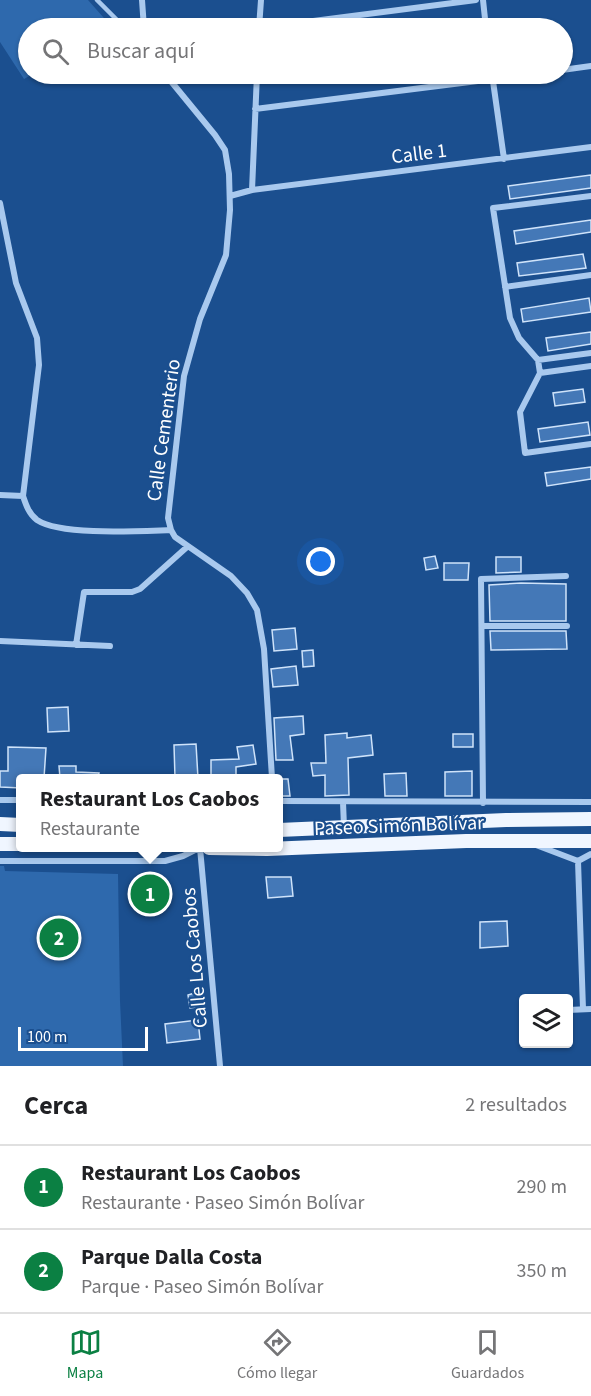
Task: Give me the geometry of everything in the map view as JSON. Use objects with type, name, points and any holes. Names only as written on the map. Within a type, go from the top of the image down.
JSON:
[{"type":"main road","name":"Paseo Simón Bolívar","points":[[283,830],[506,820],[591,819]]},
{"type":"main road","points":[[0,824],[16,825]]},
{"type":"main road","name":"Paseo Simón Bolívar","points":[[283,848],[521,840],[591,841]]},
{"type":"main road","points":[[0,844],[16,844]]},
{"type":"street","points":[[142,0],[143,18]]},
{"type":"street","points":[[260,18],[261,0]]},
{"type":"street","points":[[336,18],[476,0]]},
{"type":"street","points":[[483,0],[485,18]]},
{"type":"street","points":[[573,68],[591,66]]},
{"type":"street","name":"Calle Cementerio","points":[[173,84],[225,150],[230,196],[230,229],[226,255],[200,319],[184,376],[168,507],[171,530],[175,537],[187,547],[231,576],[257,610],[264,649],[272,774]]},
{"type":"street","points":[[252,190],[256,84]]},
{"type":"street","points":[[255,109],[435,84]]},
{"type":"street","points":[[494,84],[504,159]]},
{"type":"street","name":"Calle 1","points":[[230,196],[252,190],[591,147]]},
{"type":"street","points":[[591,196],[493,208],[510,318],[514,330],[538,360],[540,373],[520,412],[525,453],[591,444]]},
{"type":"street","points":[[0,203],[16,284],[39,346],[39,365],[23,496],[33,516],[44,523],[87,531],[171,530]]},
{"type":"street","points":[[505,287],[591,276]]},
{"type":"street","points":[[538,360],[591,353]]},
{"type":"street","points":[[540,373],[591,366]]},
{"type":"street","points":[[0,495],[23,496]]},
{"type":"street","points":[[76,645],[84,592],[132,592],[140,589],[187,547]]},
{"type":"street","points":[[483,803],[482,579],[566,576]]},
{"type":"street","points":[[482,626],[567,626]]},
{"type":"street","points":[[0,641],[110,646]]},
{"type":"street","points":[[0,800],[16,800]]},
{"type":"street","name":"Paseo Simón Bolívar","points":[[283,801],[591,802]]},
{"type":"street","points":[[344,802],[344,827]]},
{"type":"street","points":[[521,840],[578,861],[591,854]]},
{"type":"street","points":[[0,861],[165,861],[192,852]]},
{"type":"street","name":"Calle Los Caobos","points":[[200,852],[220,1066]]},
{"type":"street","points":[[578,861],[583,1009]]},
{"type":"street","points":[[581,940],[591,940]]},
{"type":"street","points":[[573,1010],[591,1009]]},
{"type":"lane","points":[[97,0],[115,18]]},
{"type":"shaded area","points":[[0,0],[88,0],[104,18],[18,18],[18,70],[0,42]]},
{"type":"shaded area","points":[[0,866],[4,866],[5,871],[118,874],[123,1066],[0,1066]]},
{"type":"building","points":[[591,175],[591,188],[510,199],[508,186]]},
{"type":"building","points":[[591,220],[591,232],[516,244],[514,231]]},
{"type":"building","points":[[583,254],[586,268],[519,276],[517,263]]},
{"type":"building","points":[[589,298],[591,312],[523,322],[521,309]]},
{"type":"building","points":[[591,332],[591,344],[548,351],[546,338]]},
{"type":"building","points":[[583,389],[585,402],[555,406],[553,393]]},
{"type":"building","points":[[588,422],[590,435],[540,442],[538,429]]},
{"type":"building","points":[[591,467],[591,479],[547,486],[545,473]]},
{"type":"building","points":[[435,556],[438,568],[426,570],[424,558]]},
{"type":"building","points":[[496,557],[521,557],[521,572],[496,573]]},
{"type":"building","points":[[444,563],[469,563],[468,580],[444,580]]},
{"type":"building","points":[[566,584],[566,621],[490,621],[489,585]]},
{"type":"building","points":[[295,628],[297,649],[274,651],[272,630]]},
{"type":"building","points":[[490,631],[566,631],[567,649],[491,650]]},
{"type":"building","points":[[313,650],[314,666],[303,667],[302,651]]},
{"type":"building","points":[[296,666],[298,685],[273,687],[271,669]]},
{"type":"building","points":[[68,707],[69,731],[48,732],[47,708]]},
{"type":"building","points":[[303,716],[304,734],[290,736],[293,760],[276,760],[274,718]]},
{"type":"building","points":[[347,733],[347,738],[371,735],[373,755],[348,758],[349,795],[325,796],[325,775],[313,776],[311,763],[326,763],[325,735]]},
{"type":"building","points":[[453,734],[473,734],[473,747],[453,747]]},
{"type":"building","points":[[196,744],[198,774],[175,774],[174,745]]},
{"type":"building","points":[[253,745],[256,764],[236,767],[236,774],[211,774],[211,760],[239,759],[237,747]]},
{"type":"building","points":[[8,747],[46,748],[44,774],[16,774],[16,788],[0,787],[0,771],[8,771]]},
{"type":"building","points":[[59,766],[76,766],[76,772],[99,773],[99,774],[60,774]]},
{"type":"building","points":[[472,771],[472,796],[445,796],[445,772]]},
{"type":"building","points":[[406,773],[407,796],[385,796],[384,774]]},
{"type":"building","points":[[283,779],[288,779],[290,796],[283,796]]},
{"type":"building","points":[[266,877],[291,877],[293,896],[268,898]]},
{"type":"building","points":[[507,921],[508,946],[480,948],[480,922]]},
{"type":"building","points":[[201,991],[203,1006],[190,1008],[188,995]]},
{"type":"building","points":[[198,1020],[200,1039],[167,1043],[165,1024]]},
{"type":"place","name":"Restaurant Los Caobos","points":[[150,894]]},
{"type":"place","name":"Parque Dalla Costa","points":[[59,938]]}]
